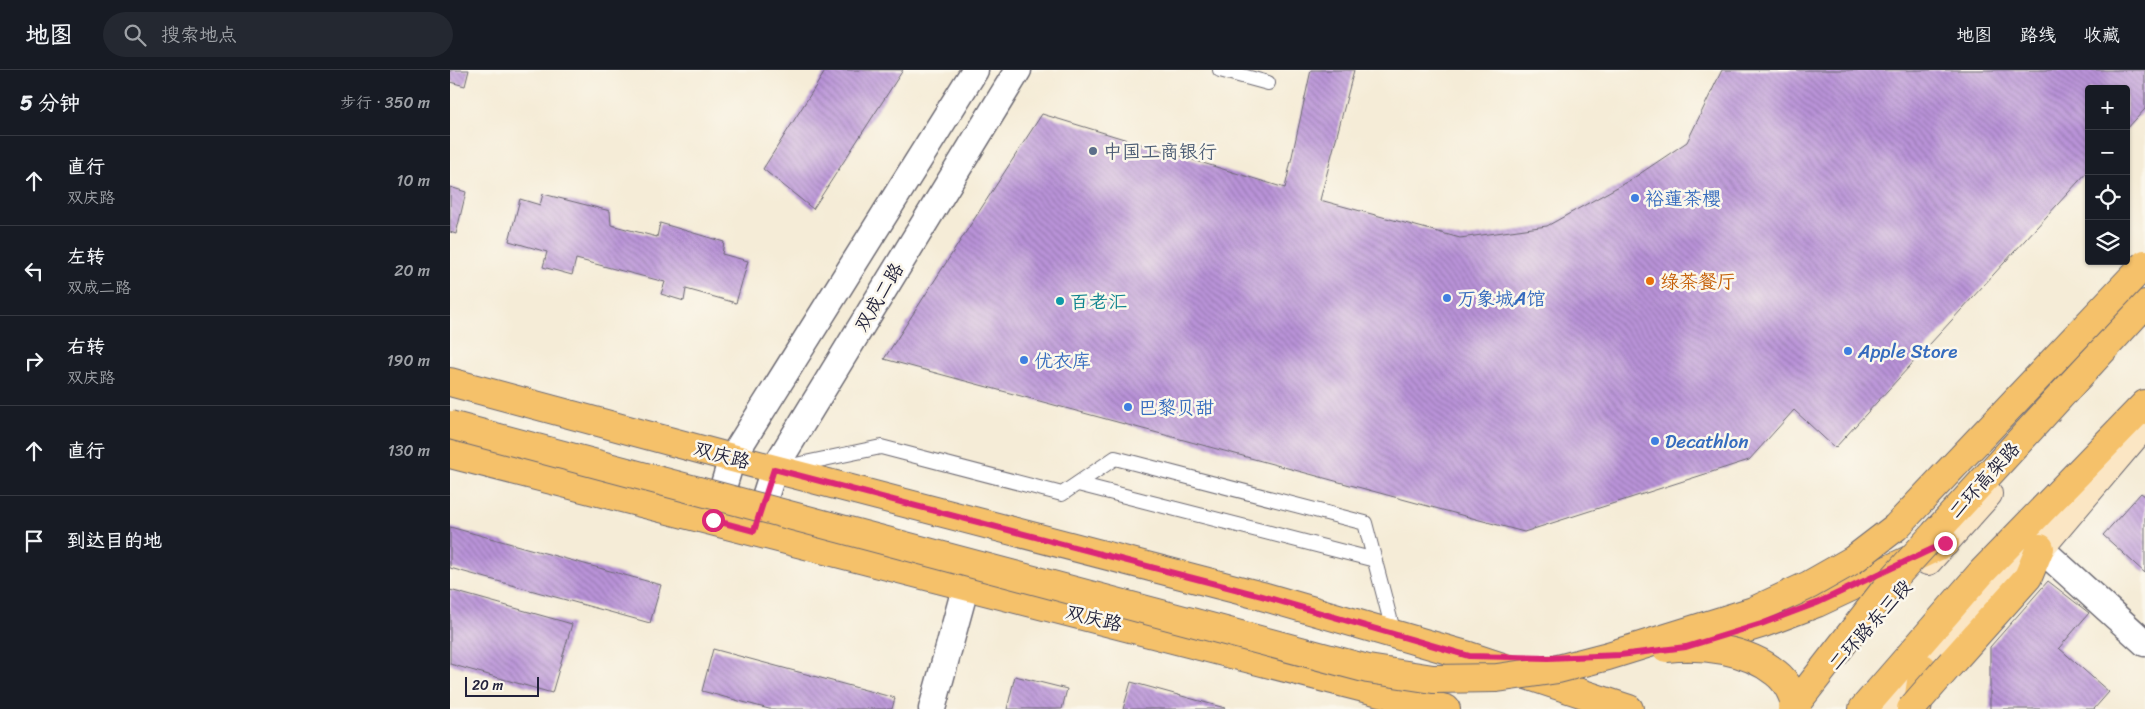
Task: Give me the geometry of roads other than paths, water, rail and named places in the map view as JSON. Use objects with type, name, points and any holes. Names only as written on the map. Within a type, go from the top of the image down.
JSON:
[{"type":"main road","points":[[450,425],[1368,669],[1433,679],[1497,678],[1558,668],[1608,656],[1753,611],[1809,585],[1853,560],[1896,527],[2145,264]]},
{"type":"main road","name":"二环高架路","points":[[1794,709],[1894,578],[2145,304]]},
{"type":"main road","name":"二环路东三段","points":[[1794,709],[1876,615],[1945,543],[2145,317]]},
{"type":"main road","name":"双庆路","points":[[450,382],[732,458],[1262,596],[1469,656],[1629,709]]},
{"type":"main road","points":[[1863,709],[1982,572],[2145,404]]},
{"type":"main road","points":[[1884,709],[2040,548],[2145,424]]},
{"type":"main road","name":"双庆路","points":[[450,454],[1446,709]]},
{"type":"main road","points":[[1469,656],[1548,658],[1611,656],[1686,647],[1761,624],[1817,603],[1945,543]]},
{"type":"main road","points":[[1911,709],[2028,577],[2040,548]]},
{"type":"main road","points":[[1608,656],[1680,646],[1705,646],[1728,650],[1755,660],[1776,673],[1790,689],[1794,709]]},
{"type":"main road","points":[[1917,709],[1923,668]]},
{"type":"street","name":"双成二路","points":[[713,520],[732,458],[975,70]]},
{"type":"street","name":"双成二路","points":[[754,531],[774,469],[1018,70]]},
{"type":"street","points":[[2040,548],[2145,643]]},
{"type":"street","points":[[932,709],[966,585]]},
{"type":"lane","points":[[1220,70],[1268,83]]},
{"type":"lane","points":[[774,469],[881,447],[1062,494],[1115,458],[1365,523],[1394,634]]},
{"type":"lane","points":[[1078,484],[1374,560]]},
{"type":"place","name":"中国工商银行","points":[[1093,151]]},
{"type":"place","name":"裕蓮茶櫻","points":[[1635,198]]},
{"type":"place","name":"绿茶餐厅","points":[[1650,281]]},
{"type":"place","name":"万象城A馆","points":[[1447,298]]},
{"type":"place","name":"百老汇","points":[[1060,301]]},
{"type":"place","name":"Apple Store","points":[[1848,351]]},
{"type":"place","name":"优衣库","points":[[1024,360]]},
{"type":"place","name":"巴黎贝甜","points":[[1128,407]]},
{"type":"place","name":"Decathlon","points":[[1655,441]]}]
